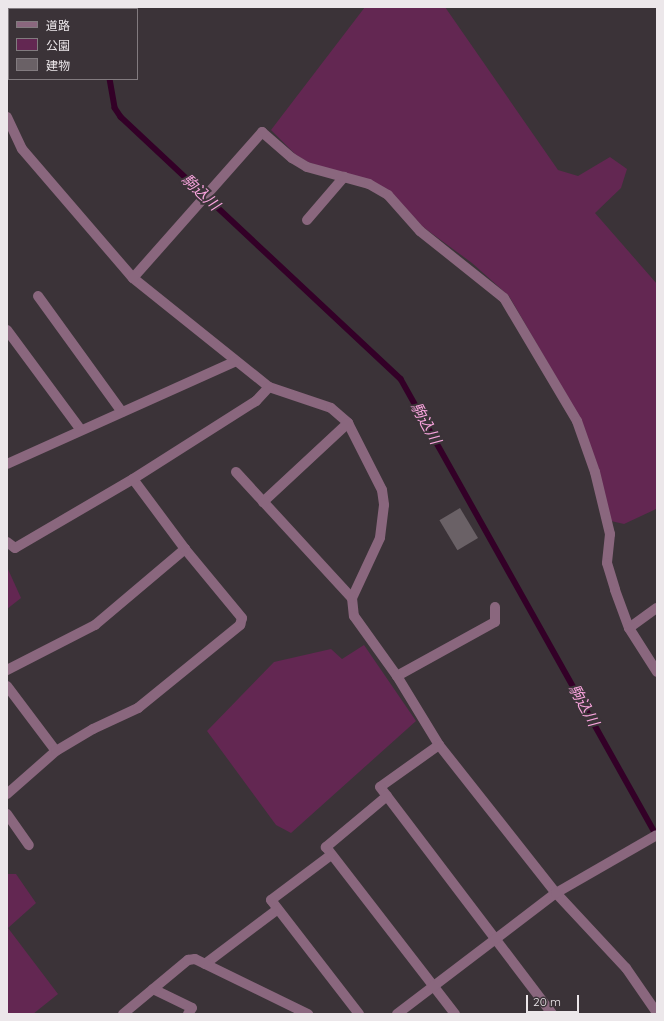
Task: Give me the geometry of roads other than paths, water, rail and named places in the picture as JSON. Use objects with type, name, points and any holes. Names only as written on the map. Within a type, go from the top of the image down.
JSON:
[{"type":"street","points":[[7,118],[22,149],[132,278],[269,387],[331,408],[348,423],[382,490],[384,506],[380,538],[352,598],[354,616],[397,676],[439,745],[556,893],[626,968],[657,1013]]},
{"type":"street","points":[[132,278],[262,132],[292,158],[307,166],[369,184],[388,195],[420,231],[504,298],[577,421],[595,472],[610,534],[607,563],[629,628],[657,672]]},
{"type":"street","points":[[306,220],[344,177]]},
{"type":"street","points":[[38,296],[122,412]]},
{"type":"street","points":[[7,330],[81,430]]},
{"type":"street","points":[[7,464],[236,361]]},
{"type":"street","points":[[7,542],[14,548],[133,479],[256,401],[269,387]]},
{"type":"street","points":[[263,502],[348,423]]},
{"type":"street","points":[[236,472],[352,598]]},
{"type":"street","points":[[7,794],[56,751],[92,729],[138,708],[240,624],[242,618],[184,549],[133,479]]},
{"type":"street","points":[[7,670],[95,625],[184,549]]},
{"type":"street","points":[[397,676],[495,622],[495,607]]},
{"type":"street","points":[[629,628],[657,608]]},
{"type":"street","points":[[7,686],[56,751]]},
{"type":"street","points":[[439,745],[380,787],[552,1014]]},
{"type":"street","points":[[387,796],[326,847],[456,1014]]},
{"type":"street","points":[[7,814],[29,845]]},
{"type":"street","points":[[397,1014],[494,938],[556,893],[657,835]]},
{"type":"street","points":[[331,855],[271,900],[359,1014]]},
{"type":"street","points":[[205,964],[278,909]]},
{"type":"street","points":[[123,1014],[188,960],[195,959],[308,1014]]},
{"type":"street","points":[[153,989],[192,1008],[188,1014]]},
{"type":"waterway","name":"駒込川","points":[[110,80],[115,108],[121,117],[401,379],[657,836]]}]
